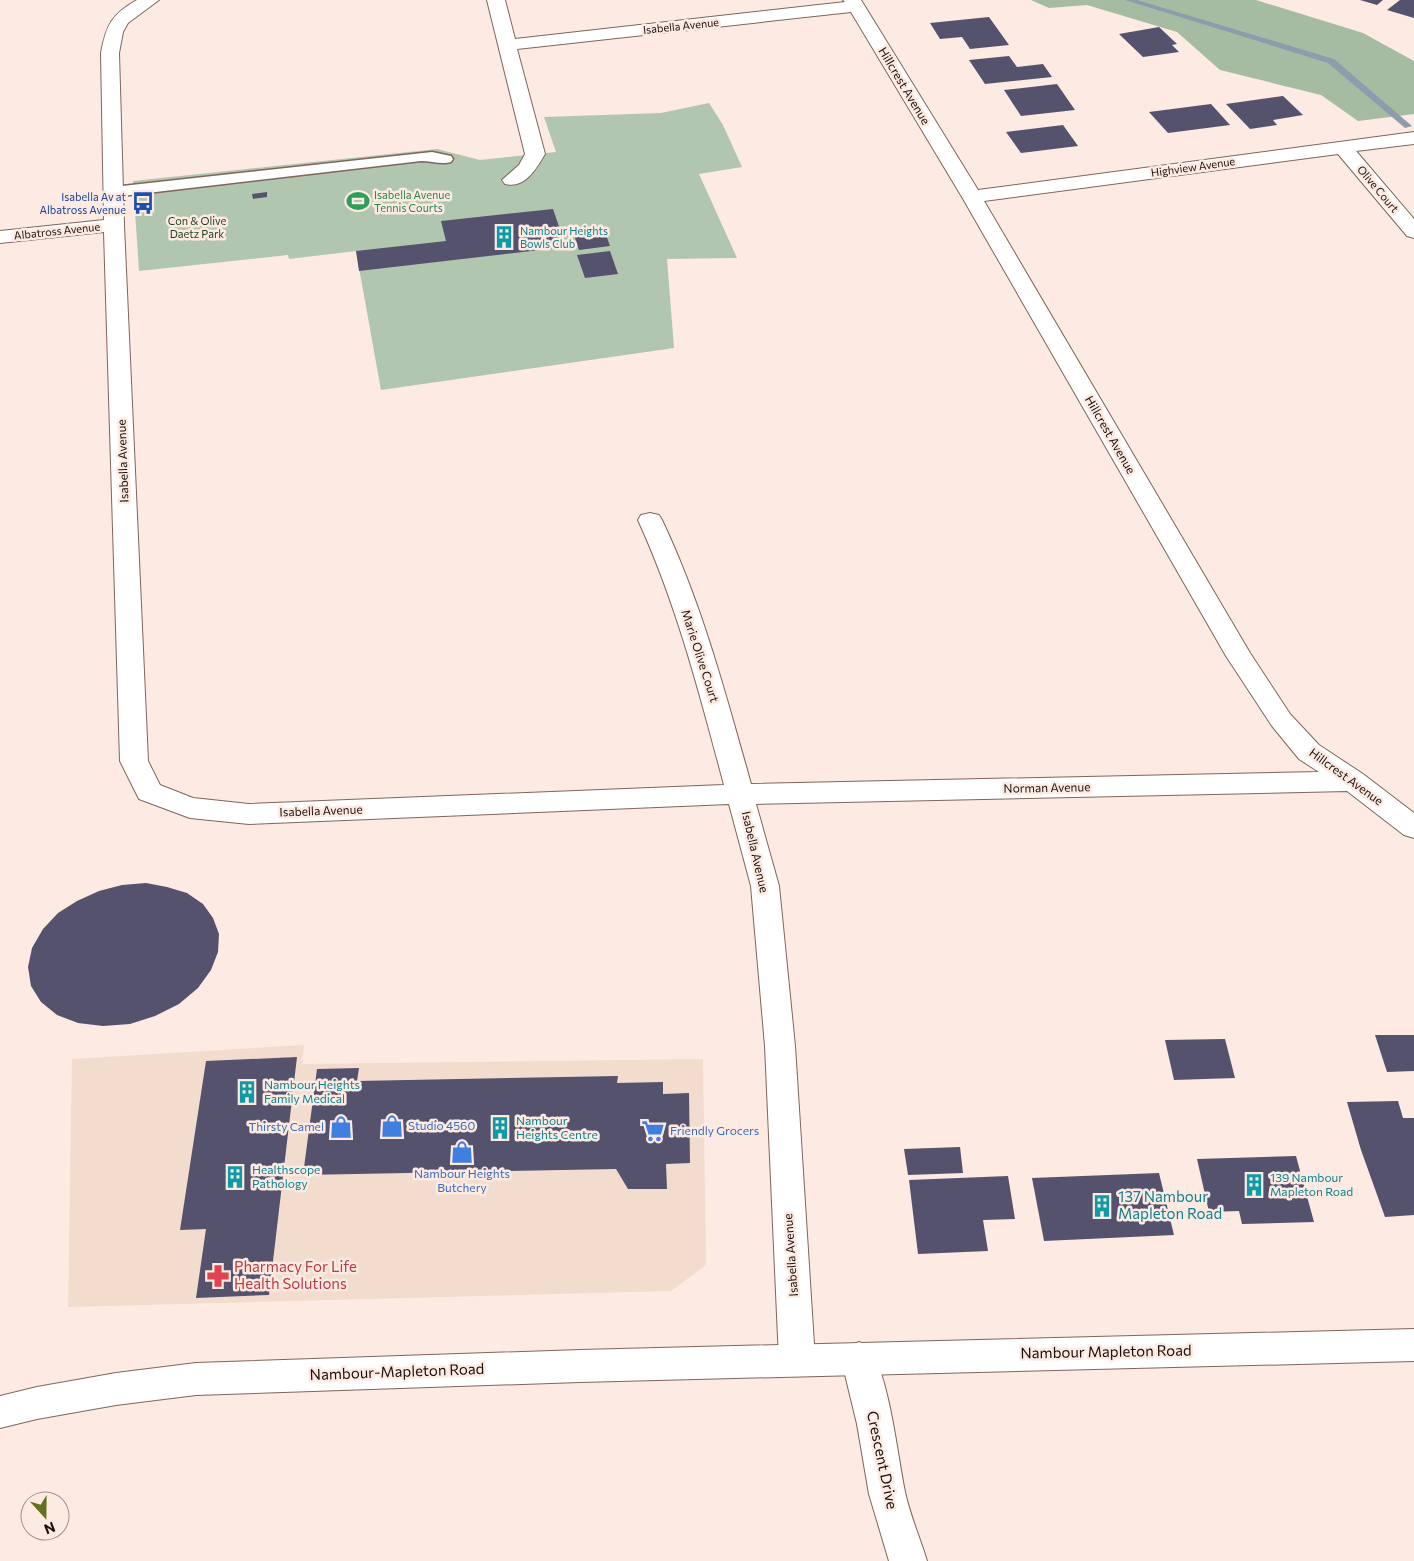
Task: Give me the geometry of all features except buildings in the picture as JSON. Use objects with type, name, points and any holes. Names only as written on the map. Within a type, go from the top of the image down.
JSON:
[{"type":"street","name":"Isabella Avenue","points":[[150,0],[126,13],[114,29],[110,53],[114,225],[134,761],[149,792],[190,808],[249,814],[742,794],[765,886],[780,1046],[798,1360]]},
{"type":"street","points":[[496,0],[535,154],[527,168],[512,180]]},
{"type":"street","name":"Isabella Avenue","points":[[507,45],[854,3]]},
{"type":"street","name":"Hillcrest Avenue","points":[[854,3],[972,198],[1239,656],[1281,720],[1309,752],[1410,820]]},
{"type":"street","name":"Highview Avenue","points":[[972,198],[1342,146],[1414,138]]},
{"type":"street","name":"Olive Court","points":[[1342,146],[1414,232]]},
{"type":"street","name":"Albatross Avenue","points":[[0,237],[114,225]]},
{"type":"street","name":"Marie Olive Court","points":[[650,520],[670,563],[710,684],[742,794]]},
{"type":"street","name":"Norman Avenue","points":[[742,794],[1353,781]]},
{"type":"street","name":"Nambour Mapleton Road","points":[[798,1360],[1414,1345]]},
{"type":"street","name":"Crescent Drive","points":[[859,1358],[875,1424],[888,1494],[908,1561]]},
{"type":"street","name":"Nambour-Mapleton Road","points":[[0,1412],[36,1403],[116,1389],[196,1379],[798,1360]]},
{"type":"lane","points":[[113,192],[421,157],[432,156],[446,159]]},
{"type":"shaded area","points":[[304,1045],[302,1064],[703,1059],[706,1265],[671,1291],[68,1307],[72,1059]]},
{"type":"green space","points":[[1031,0],[1256,0],[1363,33],[1414,61],[1414,114],[1358,121],[1321,95],[1220,70],[1177,32],[1087,5],[1049,8]]},
{"type":"green space","name":"Isabella Avenue Tennis Courts","points":[[709,103],[723,125],[742,167],[699,174],[737,258],[667,259],[674,348],[381,390],[356,251],[289,259],[288,255],[139,271],[133,181],[437,149],[480,160],[556,152],[544,117],[661,113]]},
{"type":"waterway","points":[[1129,0],[1331,61],[1408,126]]},
{"type":"place","name":"Isabella Avenue Tennis Courts","points":[[358,201]]},
{"type":"place","name":"Isabella Av at Albatross Avenue","points":[[143,203]]},
{"type":"place","name":"Nambour Heights Bowls Club","points":[[504,237]]},
{"type":"place","name":"Nambour Heights Family Medical","points":[[247,1092]]},
{"type":"place","name":"Studio 4560","points":[[392,1126]]},
{"type":"place","name":"Thirsty Camel","points":[[341,1127]]},
{"type":"place","name":"Nambour Heights Centre","points":[[500,1128]]},
{"type":"place","name":"Friendly Grocers","points":[[653,1131]]},
{"type":"place","name":"Nambour Heights Butchery","points":[[462,1152]]},
{"type":"place","name":"Healthscope Pathology","points":[[235,1177]]},
{"type":"place","name":"139 Nambour Mapleton Road","points":[[1254,1185]]},
{"type":"place","name":"137 Nambour Mapleton Road","points":[[1102,1206]]},
{"type":"place","name":"Pharmacy For Life Health Solutions","points":[[218,1276]]},
{"type":"park label","name":"Con & Olive Daetz Park","points":[[197,227]]}]
